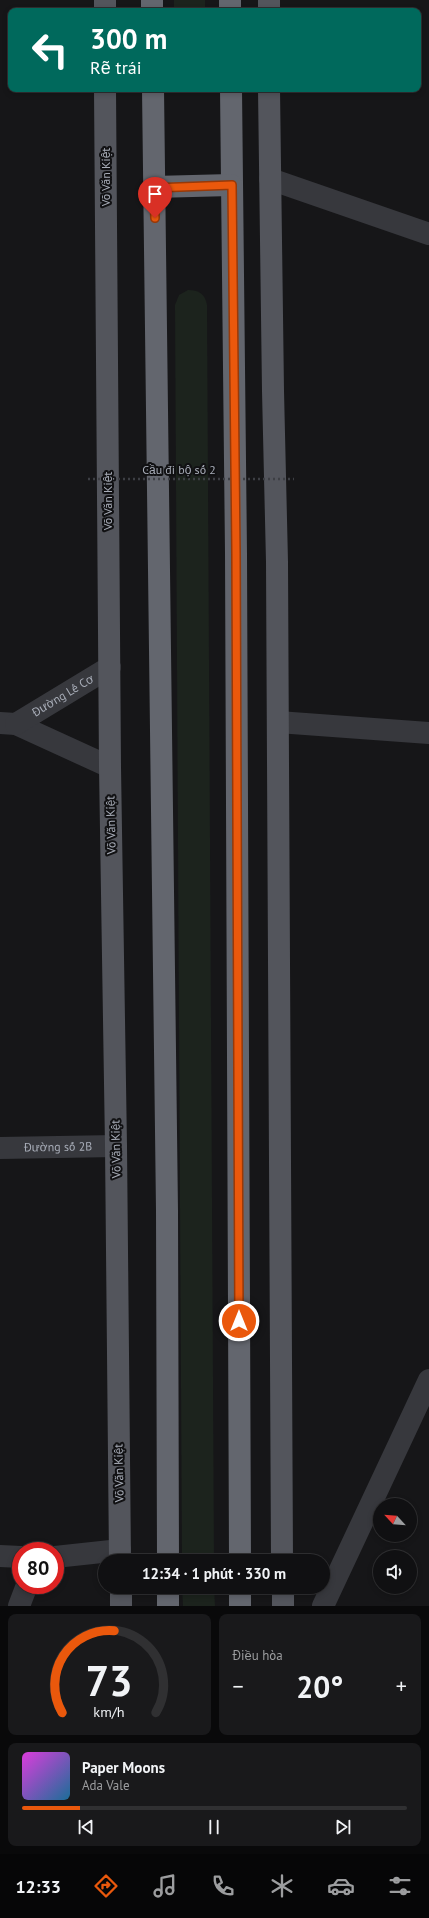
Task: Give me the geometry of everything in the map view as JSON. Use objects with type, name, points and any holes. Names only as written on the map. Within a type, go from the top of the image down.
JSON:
[{"type":"highway","points":[[153,92],[166,1188],[168,1554]]},
{"type":"highway","points":[[231,92],[236,561],[240,1554]]},
{"type":"highway","points":[[154,188],[232,185]]},
{"type":"highway","points":[[168,1594],[168,1606]]},
{"type":"highway","points":[[240,1594],[240,1606]]},
{"type":"main road","name":"Võ Văn Kiệt","points":[[106,92],[110,767],[120,1554]]},
{"type":"main road","points":[[269,92],[277,562],[282,1554]]},
{"type":"main road","points":[[121,1594],[121,1606]]},
{"type":"main road","points":[[282,1594],[283,1606]]},
{"type":"street","points":[[270,179],[429,234]]},
{"type":"street","name":"Đường Lê Cơ","points":[[8,723],[110,667]]},
{"type":"street","points":[[278,722],[429,733]]},
{"type":"street","name":"Đường Lê Cơ","points":[[8,723],[110,767]]},
{"type":"street","name":"Đường số 2B","points":[[0,1148],[116,1146]]},
{"type":"street","points":[[323,1606],[429,1380]]},
{"type":"street","points":[[0,1556],[12,1557]]},
{"type":"street","points":[[64,1556],[98,1556]]},
{"type":"street","points":[[19,1606],[24,1594]]},
{"type":"path","name":"Cầu đi bộ số 2","points":[[88,479],[294,479]]},
{"type":"shaded area","points":[[174,0],[205,0],[205,8],[174,8]]},
{"type":"shaded area","points":[[188,290],[201,293],[205,298],[207,305],[214,1554],[182,1554],[175,305],[179,295]]},
{"type":"shaded area","points":[[182,1594],[214,1594],[215,1606],[183,1606]]},
{"type":"route","points":[[155,218],[154,188],[232,185],[236,553],[239,1321]]}]
